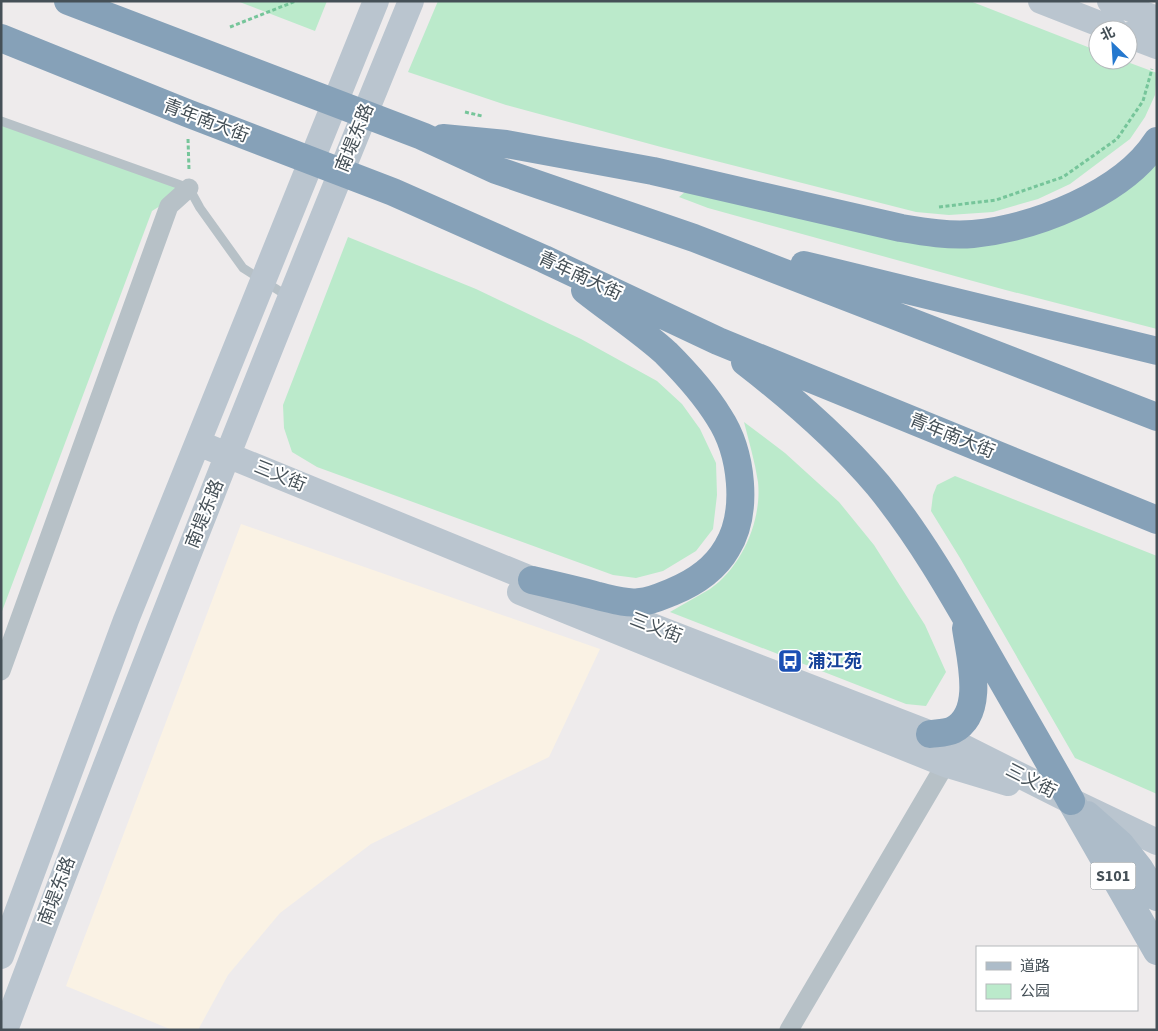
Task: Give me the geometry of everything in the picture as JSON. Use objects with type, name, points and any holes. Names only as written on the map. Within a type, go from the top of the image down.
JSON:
[{"type":"highway","points":[[68,1],[221,61],[422,136],[496,170],[694,238],[1157,417]]},
{"type":"highway","name":"青年南大街","points":[[1,38],[192,116],[393,192],[544,259],[718,341],[1157,520]]},
{"type":"highway","points":[[422,136],[506,144],[653,171],[901,228],[951,234],[995,231],[1065,210],[1121,178],[1140,162],[1157,141]]},
{"type":"highway","points":[[694,238],[1157,351]]},
{"type":"highway","points":[[532,580],[618,600],[639,602],[656,599],[680,589],[696,580],[714,565],[727,548],[734,532],[738,514],[740,489],[739,470],[730,436],[720,418],[695,386],[665,353],[544,259]]},
{"type":"highway","points":[[718,341],[775,386],[843,447],[878,486],[920,540],[1071,801]]},
{"type":"highway","points":[[930,734],[952,730],[964,721],[971,705],[975,688],[963,612]]},
{"type":"main road","name":"南堤东路","points":[[1,956],[122,629],[376,1]]},
{"type":"main road","name":"南堤东路","points":[[5,1030],[82,826],[290,297],[411,1]]},
{"type":"main road","points":[[1042,1],[1090,20]]},
{"type":"main road","points":[[1110,1],[1157,19]]},
{"type":"main road","points":[[1138,43],[1154,57]]},
{"type":"main road","name":"三义街","points":[[195,451],[930,734],[951,754]]},
{"type":"main road","name":"三义街","points":[[226,462],[1071,801],[1157,842]]},
{"type":"main road","name":"S101","points":[[1071,801],[1120,844],[1139,868],[1157,897]]},
{"type":"main road","name":"S101","points":[[1071,801],[1157,951]]},
{"type":"street","points":[[1,671],[169,206],[189,188]]},
{"type":"street","points":[[789,1030],[951,754]]},
{"type":"lane","points":[[1,121],[189,188],[200,208],[243,268],[290,297]]},
{"type":"path","points":[[230,27],[296,1]]},
{"type":"path","points":[[935,208],[996,200],[1063,177],[1117,139],[1143,101],[1154,57]]},
{"type":"path","points":[[464,112],[483,116]]},
{"type":"path","points":[[189,188],[192,116]]},
{"type":"shaded area","points":[[241,524],[600,649],[549,757],[371,844],[280,913],[228,975],[198,1030],[172,1030],[66,986]]},
{"type":"green space","points":[[237,1],[327,1],[315,31]]},
{"type":"green space","points":[[438,1],[970,1],[1088,47],[1088,70],[1138,70],[1138,66],[1157,73],[1155,95],[1145,117],[1130,139],[1070,184],[1038,199],[993,212],[949,215],[916,212],[661,147],[506,105],[408,72]]},
{"type":"green space","points":[[1,120],[189,188],[152,211],[1,614]]},
{"type":"green space","points":[[1157,155],[1157,329],[1002,289],[708,208],[679,197],[685,192],[956,245]]},
{"type":"green space","points":[[348,237],[476,289],[581,339],[657,381],[682,404],[700,429],[716,463],[717,495],[713,529],[696,551],[663,571],[636,578],[613,575],[317,467],[292,452],[284,428],[283,405]]},
{"type":"green space","points":[[744,422],[785,453],[839,502],[874,545],[925,625],[946,672],[926,706],[906,704],[670,612],[710,589],[721,580],[732,568],[748,542],[757,512],[758,482]]},
{"type":"green space","points":[[955,476],[1157,556],[1157,794],[1075,758],[931,511],[933,495],[937,485]]},
{"type":"place","name":"浦江苑","points":[[790,661]]}]
